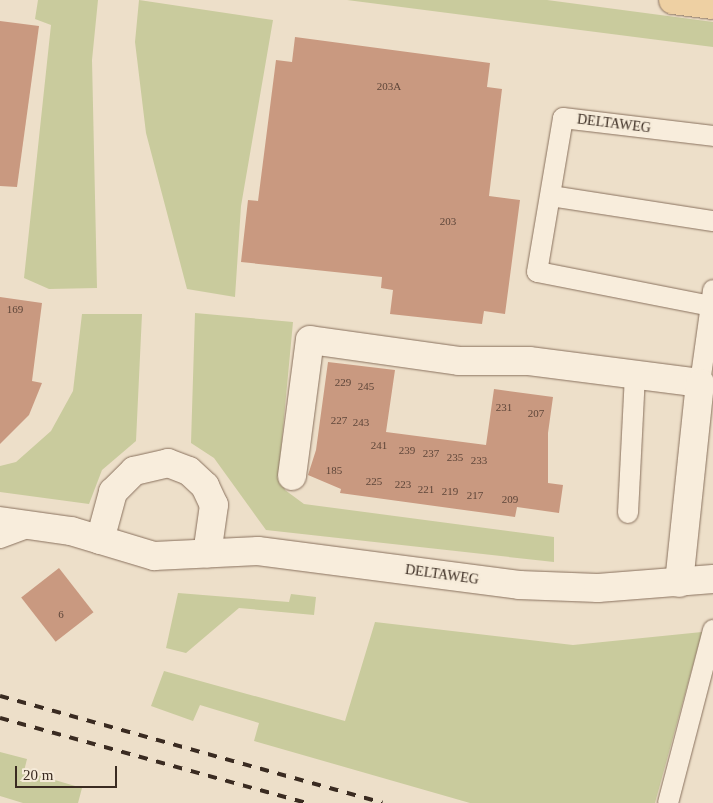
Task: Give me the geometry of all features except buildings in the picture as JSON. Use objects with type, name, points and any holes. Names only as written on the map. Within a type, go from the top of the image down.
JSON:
[{"type":"main road","points":[[673,0],[713,5]]},
{"type":"street","points":[[292,476],[310,340],[459,361],[529,361],[700,383]]},
{"type":"street","name":"DELTAWEG","points":[[678,583],[700,383]]},
{"type":"street","points":[[100,540],[113,492],[134,471],[168,463],[189,471],[205,486],[214,505],[207,554]]},
{"type":"street","name":"DELTAWEG","points":[[0,521],[34,525],[100,540],[154,556],[258,551],[519,585],[598,588],[713,579]]},
{"type":"lane","name":"DELTAWEG","points":[[700,383],[712,298],[537,272],[563,118],[713,136]]},
{"type":"lane","points":[[551,196],[713,221]]},
{"type":"lane","points":[[628,513],[635,374]]},
{"type":"lane","points":[[0,538],[34,525]]},
{"type":"lane","points":[[668,803],[713,630]]},
{"type":"green space","points":[[38,0],[98,0],[92,60],[97,288],[49,289],[24,278],[51,25],[35,19]]},
{"type":"green space","points":[[139,0],[273,20],[241,206],[235,297],[187,289],[146,133],[135,42]]},
{"type":"green space","points":[[347,0],[547,0],[713,22],[713,47]]},
{"type":"green space","points":[[195,313],[293,322],[279,471],[285,490],[304,504],[554,537],[554,562],[266,530],[214,458],[191,443]]},
{"type":"green space","points":[[82,314],[142,314],[136,441],[102,470],[89,504],[0,492],[0,466],[16,462],[51,431],[73,391]]},
{"type":"green space","points":[[178,593],[289,602],[291,594],[316,597],[314,615],[239,608],[186,653],[166,648]]},
{"type":"green space","points":[[375,622],[573,645],[702,632],[655,803],[470,803],[254,741],[259,723],[200,705],[193,721],[151,706],[164,671],[345,721]]},
{"type":"green space","points":[[0,752],[27,759],[24,771],[82,788],[78,803],[23,803],[0,796]]},
{"type":"railway","points":[[0,696],[382,803]]},
{"type":"railway","points":[[0,718],[307,803]]}]
